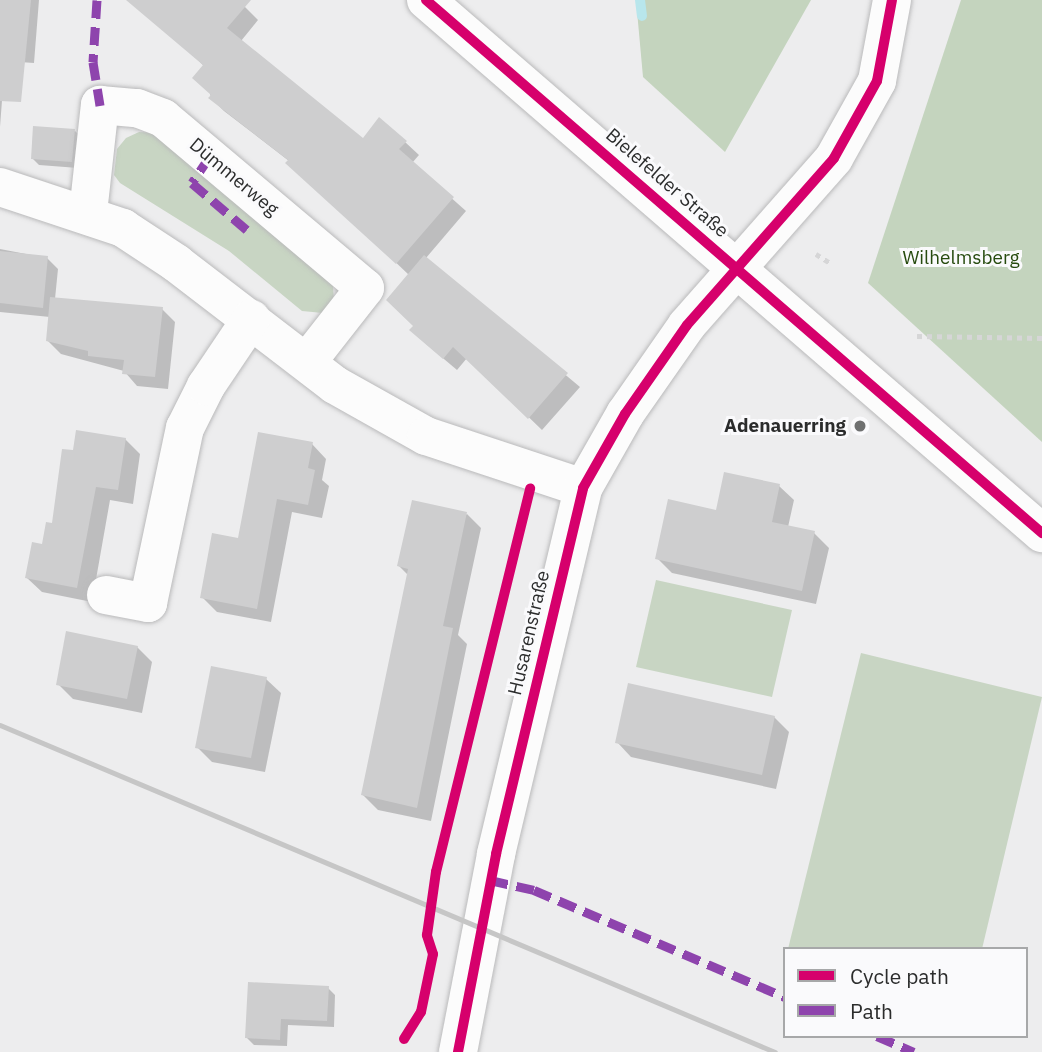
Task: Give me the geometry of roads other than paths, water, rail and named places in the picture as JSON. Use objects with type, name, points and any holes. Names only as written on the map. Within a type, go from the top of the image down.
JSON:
[{"type":"street","name":"Bielefelder Straße","points":[[426,0],[740,268],[1042,533]]},
{"type":"street","points":[[740,268],[840,147],[877,81],[892,0]]},
{"type":"street","name":"Dümmerweg","points":[[88,213],[100,105],[136,108],[163,118],[366,288],[307,362]]},
{"type":"street","points":[[0,187],[88,213],[144,242],[365,403],[426,436],[583,488]]},
{"type":"street","name":"Husarenstraße","points":[[458,1052],[496,854],[583,488],[625,414],[687,325],[740,268]]},
{"type":"street","points":[[106,595],[148,603],[185,428],[206,386],[251,319]]},
{"type":"waterway","points":[[640,0],[642,16]]},
{"type":"railway","points":[[0,725],[775,1052]]},
{"type":"place","name":"Adenauerring","points":[[860,426]]},
{"type":"park label","name":"Wilhelmsberg","points":[[961,258]]}]
